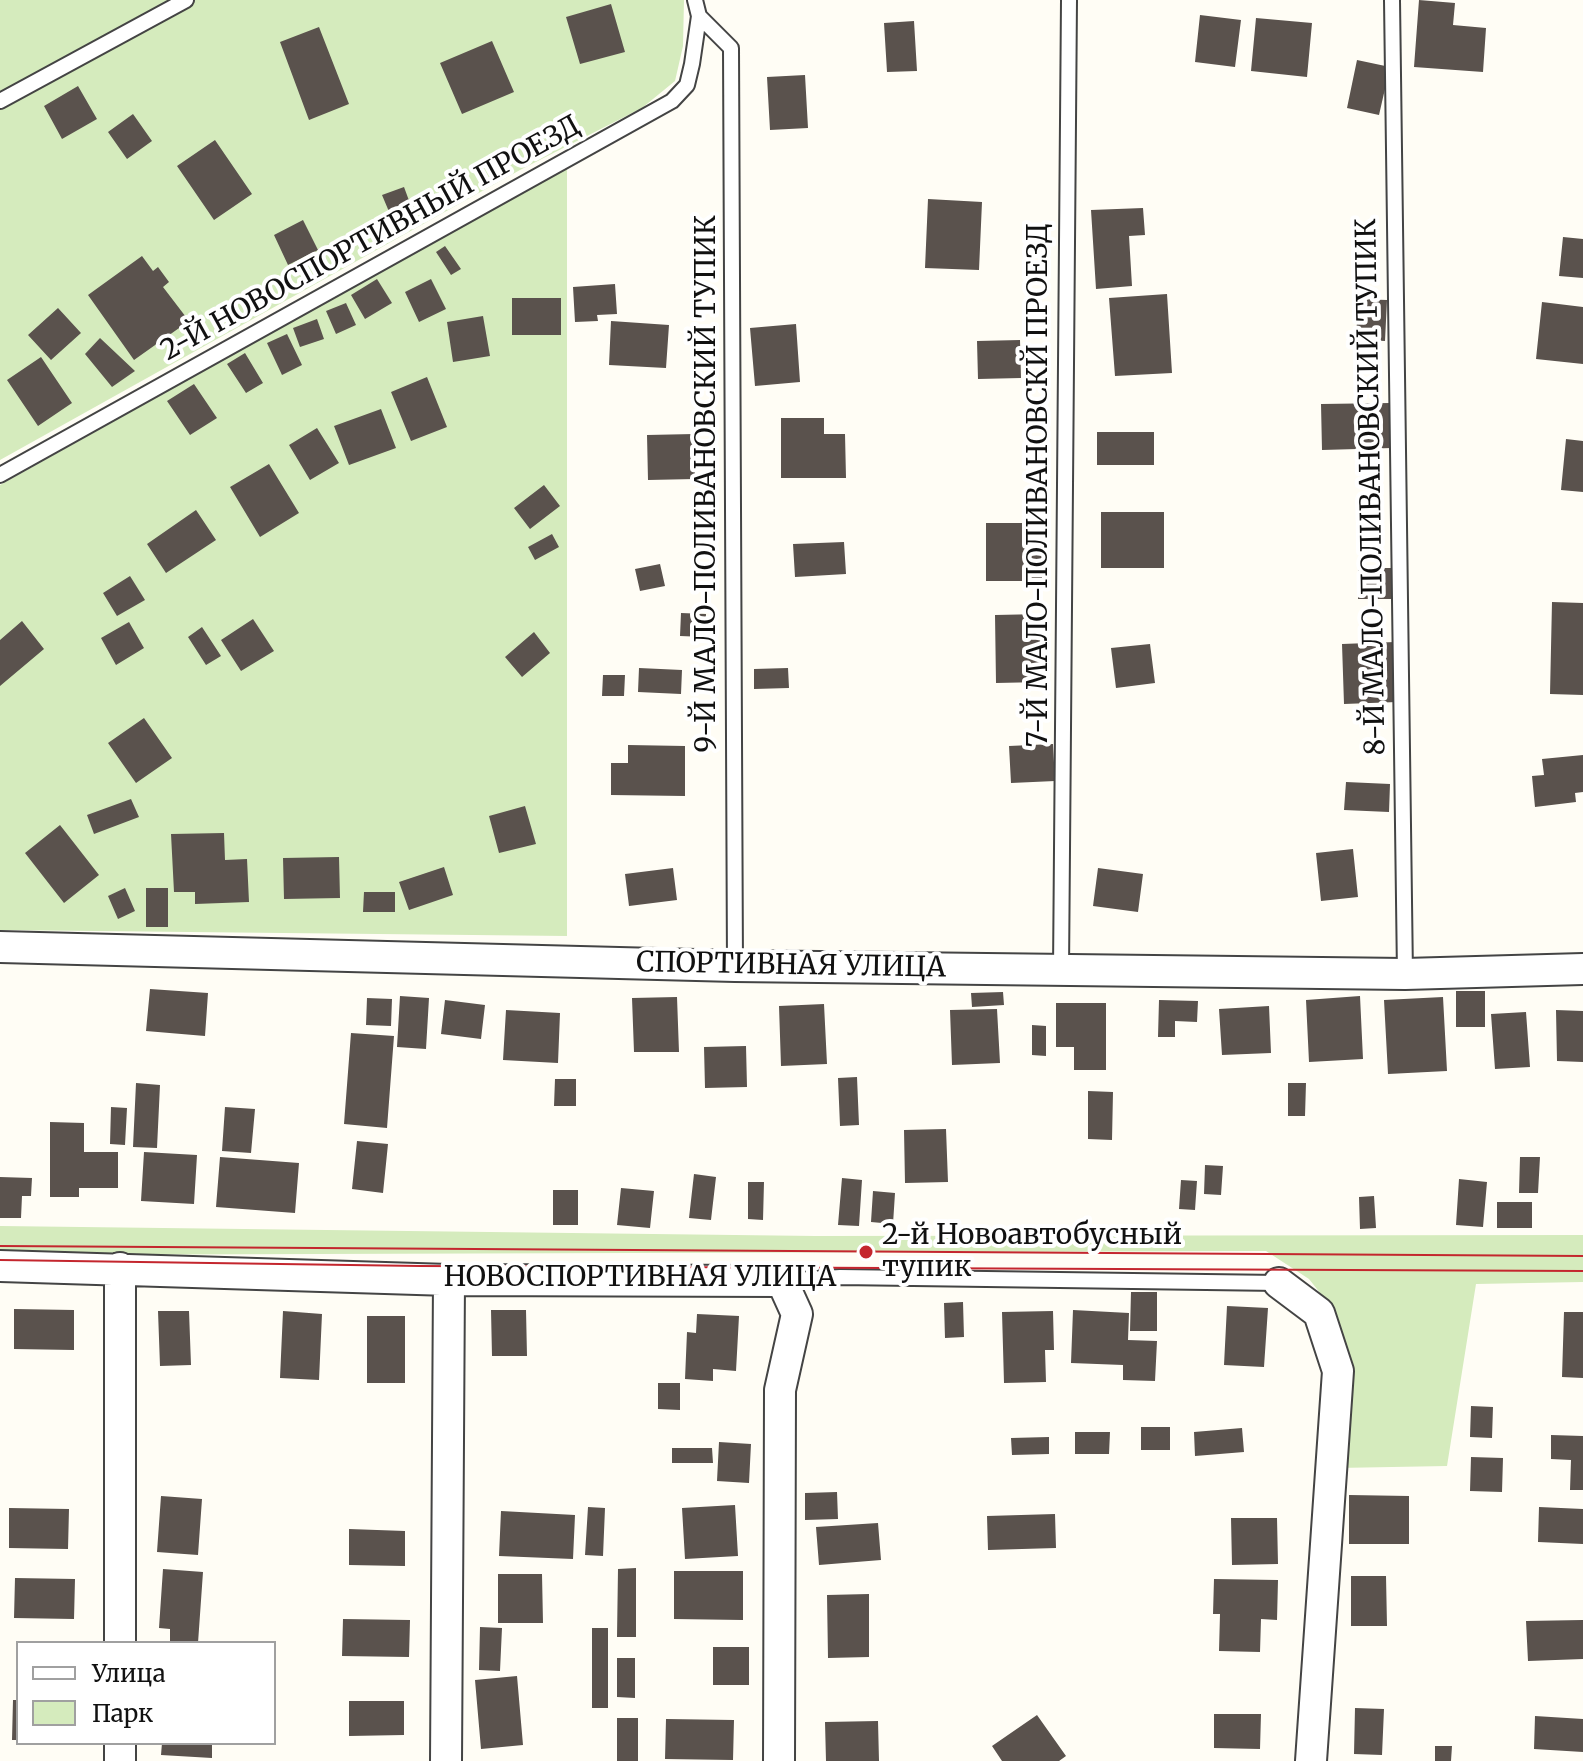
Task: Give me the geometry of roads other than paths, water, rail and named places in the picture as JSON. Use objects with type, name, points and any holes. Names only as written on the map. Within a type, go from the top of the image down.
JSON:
[{"type":"street","name":"СПОРТИВНАЯ УЛИЦА","points":[[0,947],[735,966],[1405,974],[1583,969]]},
{"type":"street","name":"НОВОСПОРТИВНАЯ УЛИЦА","points":[[0,1266],[449,1280],[782,1281]]},
{"type":"street","points":[[120,1268],[120,1641]]},
{"type":"street","points":[[446,1761],[449,1280]]},
{"type":"street","points":[[779,1761],[780,1390],[797,1314],[782,1281]]},
{"type":"street","points":[[1279,1283],[1319,1313],[1338,1371],[1311,1761]]},
{"type":"lane","points":[[0,101],[186,0]]},
{"type":"lane","name":"2-Й НОВОСПОРТИВНЫЙ ПРОЕЗД","points":[[0,475],[672,101],[687,85],[699,16],[695,0]]},
{"type":"lane","name":"7-Й МАЛО-ПОЛИВАНОВСКЙ ПРОЕЗД","points":[[1061,970],[1069,0]]},
{"type":"lane","name":"8-Й МАЛО-ПОЛИВАНОВСКИЙ ТУПИК","points":[[1392,0],[1405,974]]},
{"type":"lane","name":"9-Й МАЛО-ПОЛИВАНОВСКИЙ ТУПИК","points":[[699,16],[731,48],[735,966]]},
{"type":"lane","name":"НОВОСПОРТИВНАЯ УЛИЦА","points":[[782,1281],[840,1277],[1279,1283]]},
{"type":"tram line","points":[[0,1246],[1583,1256]]},
{"type":"tram line","points":[[0,1260],[420,1266],[1583,1271]]},
{"type":"place","name":"2-й Новоавтобусный тупик","points":[[866,1252]]}]
